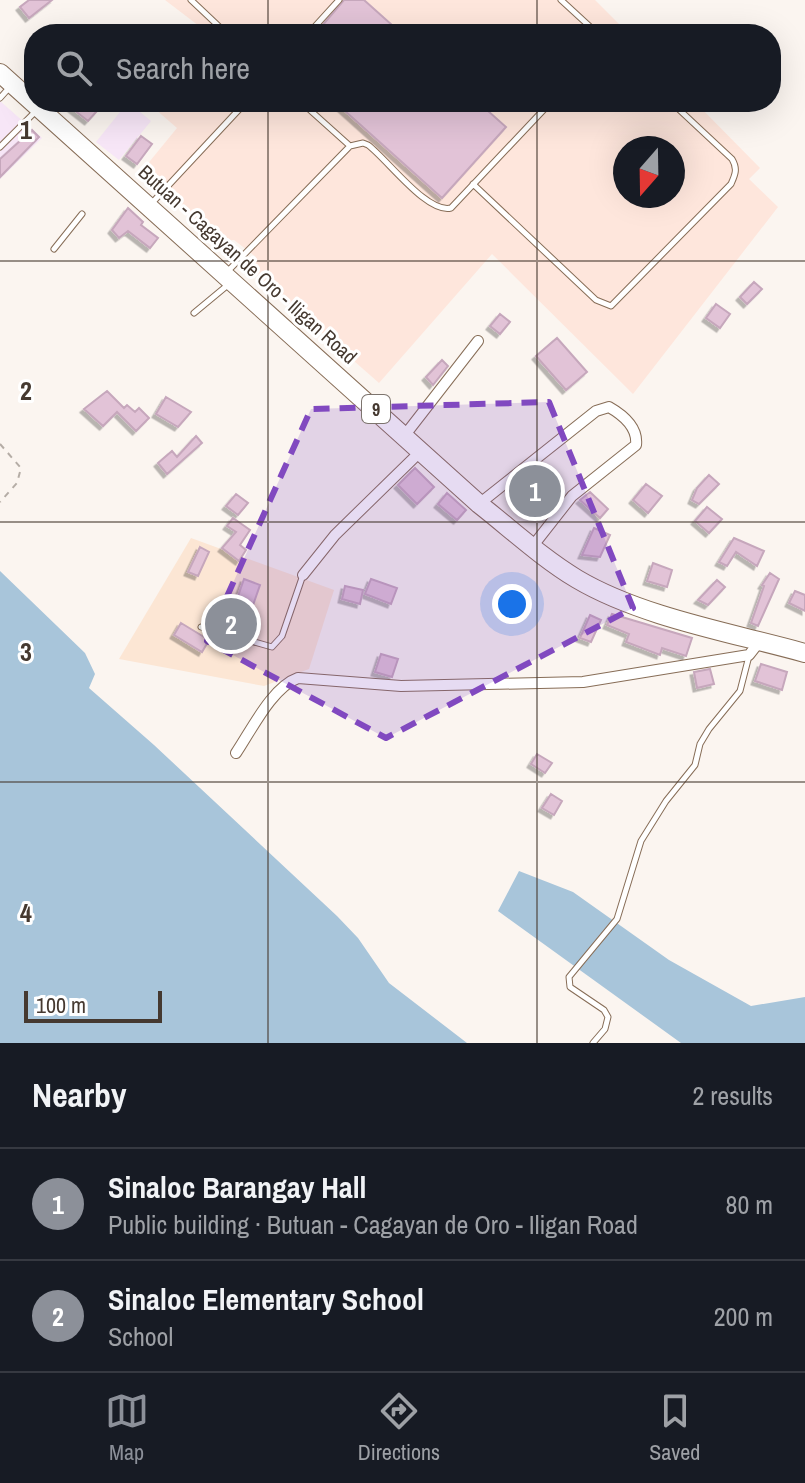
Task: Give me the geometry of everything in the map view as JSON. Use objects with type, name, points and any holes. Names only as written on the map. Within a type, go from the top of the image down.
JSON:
[{"type":"highway","name":"Butuan - Cagayan de Oro - Iligan Road","points":[[4,85],[24,98]]},
{"type":"highway","name":"Butuan - Cagayan de Oro - Iligan Road","points":[[44,112],[479,504],[577,579],[611,596],[754,648],[805,653]]},
{"type":"street","points":[[405,435],[478,341]]},
{"type":"street","points":[[479,504],[596,411],[609,407],[616,411],[634,431],[636,445],[572,496],[532,547]]},
{"type":"street","points":[[303,575],[335,535],[422,450]]},
{"type":"street","points":[[236,753],[278,691],[298,678],[401,686],[583,682],[754,648]]},
{"type":"lane","points":[[191,0],[216,24]]},
{"type":"lane","points":[[317,24],[339,0]]},
{"type":"lane","points":[[561,0],[587,24]]},
{"type":"lane","points":[[0,147],[35,112]]},
{"type":"lane","points":[[149,205],[237,112]]},
{"type":"lane","points":[[312,112],[350,146]]},
{"type":"lane","points":[[194,313],[350,146],[368,145],[437,208],[451,208],[541,112]]},
{"type":"lane","points":[[473,184],[596,300],[611,306],[731,184],[736,174],[732,159],[682,112]]},
{"type":"lane","points":[[54,249],[82,214]]},
{"type":"lane","points":[[201,627],[272,647],[282,636],[303,575]]},
{"type":"lane","points":[[593,1043],[605,1029],[608,1017],[604,1010],[570,987],[569,977],[617,919],[641,841],[666,801],[695,765],[703,739],[714,721],[740,691],[754,648]]},
{"type":"path","points":[[0,444],[21,468],[21,474],[0,502]]},
{"type":"highlighted area","points":[[549,402],[633,608],[386,738],[207,641],[311,409]]},
{"type":"shaded area","points":[[165,0],[595,0],[619,24],[196,24]]},
{"type":"shaded area","points":[[0,101],[42,138],[0,179]]},
{"type":"shaded area","points":[[120,112],[140,112],[151,121],[119,160],[96,142]]},
{"type":"shaded area","points":[[159,112],[705,112],[760,168],[749,179],[778,207],[633,394],[492,254],[379,383],[254,273],[256,257],[234,240],[220,241],[141,172],[177,128]]},
{"type":"shaded area","points":[[191,538],[334,590],[309,669],[264,686],[119,659]]},
{"type":"water","points":[[0,571],[85,653],[95,674],[89,688],[337,916],[358,938],[389,983],[467,1043],[0,1043]]},
{"type":"water","points":[[519,871],[573,892],[669,960],[751,1006],[805,997],[805,1043],[681,1043],[498,911]]},
{"type":"building","points":[[29,0],[52,0],[29,18],[20,7]]},
{"type":"building","points":[[344,0],[364,0],[391,24],[324,24]]},
{"type":"building","points":[[77,112],[96,112],[88,121]]},
{"type":"building","points":[[346,112],[489,112],[506,127],[442,198]]},
{"type":"building","points":[[32,130],[39,137],[0,177],[0,159]]},
{"type":"building","points":[[141,136],[152,144],[137,164],[126,156]]},
{"type":"building","points":[[128,208],[143,222],[141,225],[158,238],[150,248],[128,231],[119,238],[112,230]]},
{"type":"building","points":[[754,282],[762,289],[747,304],[740,297]]},
{"type":"building","points":[[716,304],[730,314],[720,328],[706,318]]},
{"type":"building","points":[[500,314],[510,322],[500,334],[490,326]]},
{"type":"building","points":[[557,338],[587,372],[566,390],[536,356]]},
{"type":"building","points":[[442,360],[448,366],[433,385],[426,377]]},
{"type":"building","points":[[107,391],[124,408],[127,405],[135,412],[139,408],[149,418],[136,431],[117,412],[103,426],[84,409]]},
{"type":"building","points":[[166,397],[191,412],[178,427],[156,414]]},
{"type":"building","points":[[196,436],[202,443],[167,474],[158,463],[172,451],[177,457]]},
{"type":"building","points":[[415,468],[434,487],[417,504],[398,485]]},
{"type":"building","points":[[709,475],[719,484],[699,504],[692,500],[697,488]]},
{"type":"building","points":[[532,484],[556,503],[551,510],[527,490]]},
{"type":"building","points":[[646,484],[662,496],[648,513],[633,500]]},
{"type":"building","points":[[590,492],[608,509],[600,518],[580,500]]},
{"type":"building","points":[[447,493],[466,510],[457,520],[438,504]]},
{"type":"building","points":[[236,494],[248,503],[238,515],[226,506]]},
{"type":"building","points":[[707,507],[722,519],[709,533],[695,521]]},
{"type":"building","points":[[233,518],[250,530],[240,545],[246,550],[239,561],[222,548],[236,532],[227,526]]},
{"type":"building","points":[[594,528],[610,535],[600,557],[582,555]]},
{"type":"building","points":[[734,538],[764,551],[757,566],[736,552],[727,566],[719,562]]},
{"type":"building","points":[[200,547],[209,552],[198,576],[188,572]]},
{"type":"building","points":[[653,563],[672,570],[667,587],[647,581]]},
{"type":"building","points":[[770,573],[779,579],[758,626],[751,623],[762,585]]},
{"type":"building","points":[[244,579],[260,585],[252,608],[236,602]]},
{"type":"building","points":[[371,579],[397,588],[391,604],[365,594]]},
{"type":"building","points":[[717,580],[725,587],[708,605],[698,600]]},
{"type":"building","points":[[345,586],[363,590],[360,604],[342,599]]},
{"type":"building","points":[[795,591],[805,595],[805,611],[789,603]]},
{"type":"building","points":[[612,614],[692,638],[686,656],[662,648],[660,655],[626,642],[629,634],[607,625]]},
{"type":"building","points":[[590,615],[601,620],[591,642],[580,638]]},
{"type":"building","points":[[181,623],[209,640],[202,652],[174,635]]},
{"type":"building","points":[[381,654],[398,659],[392,677],[375,672]]},
{"type":"building","points":[[761,664],[787,672],[782,690],[755,681]]},
{"type":"building","points":[[710,669],[714,684],[697,688],[694,672]]},
{"type":"building","points":[[537,754],[552,763],[545,773],[531,764]]},
{"type":"building","points":[[551,794],[562,801],[554,815],[542,808]]},
{"type":"place","name":"Sinaloc Barangay Hall","points":[[535,491]]},
{"type":"place","name":"Sinaloc Elementary School","points":[[231,624]]}]
